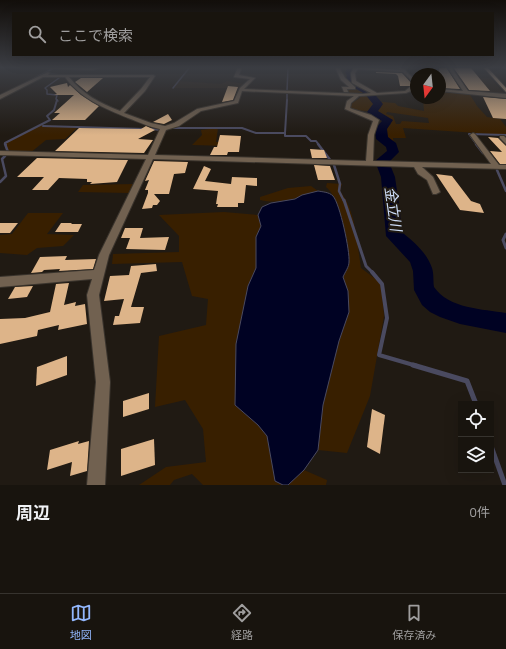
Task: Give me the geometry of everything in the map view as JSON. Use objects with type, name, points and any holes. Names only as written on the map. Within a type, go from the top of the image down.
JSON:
[{"type":"street","points":[[0,97],[15,90]]},
{"type":"street","points":[[77,90],[103,106],[147,124],[164,128],[170,127],[196,111],[236,102],[238,93],[241,90],[367,94],[406,92],[410,90]]},
{"type":"street","points":[[121,113],[143,90]]},
{"type":"street","points":[[345,90],[357,97],[349,102],[347,108],[350,111],[371,116],[376,120],[371,135],[372,163]]},
{"type":"street","points":[[369,90],[375,93]]},
{"type":"street","points":[[446,90],[506,96]]},
{"type":"street","points":[[96,485],[102,382],[93,295],[104,255],[164,128]]},
{"type":"street","points":[[473,136],[496,167]]},
{"type":"street","points":[[1,154],[506,167]]},
{"type":"street","points":[[416,164],[421,172],[430,179],[436,192]]},
{"type":"street","points":[[0,282],[99,274]]},
{"type":"shaded area","points":[[347,90],[359,90],[369,97],[374,104],[368,111],[350,110],[352,103],[360,98],[358,94],[351,94]]},
{"type":"shaded area","points":[[480,90],[501,90],[505,95],[482,93]]},
{"type":"shaded area","points":[[446,91],[469,93],[477,106],[487,117],[500,119],[506,127],[506,135],[403,128],[406,138],[393,138],[394,144],[385,139],[385,129],[391,124],[391,120],[376,113],[381,107],[382,102],[395,103],[398,106],[424,111],[423,104],[446,104]],"holes":[[[387,112],[428,118],[429,123],[402,121],[400,124],[396,124],[393,116],[386,114]]]},
{"type":"shaded area","points":[[40,125],[78,127],[65,139],[46,140],[30,153],[6,152],[5,143]]},
{"type":"shaded area","points":[[218,128],[216,142],[229,142],[228,146],[192,145],[202,135],[201,130]]},
{"type":"shaded area","points":[[327,183],[342,184],[340,191],[353,218],[361,268],[381,283],[384,316],[370,396],[347,453],[318,450],[323,405],[339,341],[349,312],[348,291],[343,277],[349,264],[348,245],[339,210],[331,192],[326,187]]},
{"type":"shaded area","points":[[133,184],[129,193],[78,192],[83,185]]},
{"type":"shaded area","points":[[311,186],[318,191],[283,201],[276,202],[260,200],[260,197],[288,188]]},
{"type":"shaded area","points":[[224,212],[258,215],[261,226],[256,237],[256,268],[248,286],[243,314],[235,405],[258,425],[267,436],[275,481],[283,485],[203,485],[192,474],[174,480],[170,485],[139,485],[166,467],[206,462],[203,429],[185,400],[155,407],[159,336],[206,325],[208,299],[192,296],[182,262],[112,264],[113,254],[179,252],[179,236],[159,215]]},
{"type":"shaded area","points":[[28,213],[63,213],[47,234],[74,235],[63,246],[37,248],[27,255],[0,253],[0,235],[12,234]]},
{"type":"shaded area","points":[[304,470],[327,480],[326,485],[288,485]]},
{"type":"water","points":[[318,191],[328,193],[333,196],[339,208],[349,256],[348,266],[343,277],[348,291],[349,312],[339,341],[323,405],[318,450],[304,470],[288,485],[283,485],[275,481],[267,436],[258,425],[235,405],[236,344],[248,286],[256,268],[256,237],[261,226],[258,215],[262,207],[271,203],[295,199],[302,195]]},
{"type":"building","points":[[53,90],[75,90],[99,106],[85,120],[52,120],[60,113],[54,113],[74,95],[54,95],[57,94]]},
{"type":"building","points":[[227,90],[237,90],[233,100],[222,102]]},
{"type":"building","points":[[469,90],[489,90],[490,91]]},
{"type":"building","points":[[483,97],[506,99],[506,119],[493,118]]},
{"type":"building","points":[[168,114],[172,120],[164,124],[153,122]]},
{"type":"building","points":[[146,126],[155,130],[138,139],[153,140],[144,153],[55,151],[79,128],[141,129]]},
{"type":"building","points":[[220,135],[241,136],[239,152],[228,152],[227,155],[210,155],[214,147],[217,147]]},
{"type":"building","points":[[488,137],[498,138],[506,146],[506,164],[500,164],[490,151],[502,152]]},
{"type":"building","points":[[310,149],[324,150],[327,158],[312,158]]},
{"type":"building","points":[[37,158],[128,160],[117,182],[90,184],[92,182],[87,182],[87,179],[59,178],[48,190],[32,190],[44,177],[17,177]]},
{"type":"building","points":[[154,161],[188,162],[185,173],[174,174],[169,194],[154,194],[160,201],[157,205],[153,205],[152,208],[142,209],[148,193],[148,190],[145,190],[149,180],[145,181]]},
{"type":"building","points":[[314,165],[330,166],[335,180],[318,180]]},
{"type":"building","points":[[204,166],[211,169],[205,181],[231,184],[232,177],[257,178],[257,186],[246,185],[244,203],[238,203],[238,207],[217,207],[218,191],[193,189]]},
{"type":"building","points":[[436,174],[452,176],[471,201],[480,204],[484,213],[460,210]]},
{"type":"building","points":[[0,223],[18,223],[10,233],[0,233]]},
{"type":"building","points":[[61,223],[82,224],[78,232],[55,232]]},
{"type":"building","points":[[125,228],[143,228],[140,238],[169,237],[165,250],[126,249],[130,238],[121,238]]},
{"type":"building","points":[[67,256],[65,260],[96,259],[93,269],[59,271],[60,269],[44,270],[42,272],[31,273],[40,257]]},
{"type":"building","points":[[156,264],[157,271],[141,273],[131,307],[144,307],[140,323],[113,325],[115,316],[119,316],[124,299],[104,301],[110,276],[129,275],[131,266]]},
{"type":"building","points":[[69,283],[64,305],[76,302],[75,306],[85,304],[87,324],[58,330],[59,325],[38,330],[37,336],[0,344],[0,319],[25,318],[50,312],[56,284]]},
{"type":"building","points":[[33,286],[27,297],[8,299],[15,287]]},
{"type":"building","points":[[67,356],[67,375],[36,386],[37,367]]},
{"type":"building","points":[[149,393],[149,409],[123,417],[123,401]]},
{"type":"building","points":[[372,409],[385,415],[380,454],[367,447]]},
{"type":"building","points":[[154,439],[155,465],[121,476],[121,449]]},
{"type":"building","points":[[79,441],[78,444],[89,441],[87,471],[70,476],[72,462],[47,470],[50,450]]},
{"type":"waterway","points":[[47,90],[47,94],[57,95],[57,100]]},
{"type":"waterway","name":"金立川","points":[[363,90],[368,92],[378,104],[372,112],[388,120],[381,129],[382,139],[392,146],[393,152],[382,161],[388,177],[395,236],[411,250],[420,263],[423,271],[424,290],[429,298],[448,310],[473,317],[506,323]]},
{"type":"waterway","points":[[287,93],[287,100]]},
{"type":"waterway","points":[[6,145],[5,143],[50,120],[47,116],[54,110],[57,100]]},
{"type":"waterway","points":[[285,133],[287,100]]},
{"type":"waterway","points":[[43,126],[145,129]]},
{"type":"waterway","points":[[172,128],[242,128],[256,133],[285,133]]},
{"type":"waterway","points":[[151,129],[161,130]]},
{"type":"waterway","points":[[285,133],[285,136],[306,136],[311,141],[316,141],[319,145]]},
{"type":"waterway","points":[[477,145],[469,134],[506,135]]},
{"type":"waterway","points":[[5,144],[8,152]]},
{"type":"waterway","points":[[318,144],[331,161]]},
{"type":"waterway","points":[[476,144],[483,153]]},
{"type":"waterway","points":[[0,182],[6,176],[2,159],[5,156]]},
{"type":"waterway","points":[[334,165],[340,184],[339,191],[344,201]]},
{"type":"waterway","points":[[497,170],[506,191]]},
{"type":"waterway","points":[[344,200],[366,266],[372,272]]},
{"type":"waterway","points":[[506,234],[503,240],[506,248]]},
{"type":"waterway","points":[[372,272],[382,284],[387,318],[379,355],[417,366]]},
{"type":"waterway","points":[[413,365],[467,381],[475,401]]},
{"type":"waterway","points":[[494,454],[505,485]]}]
